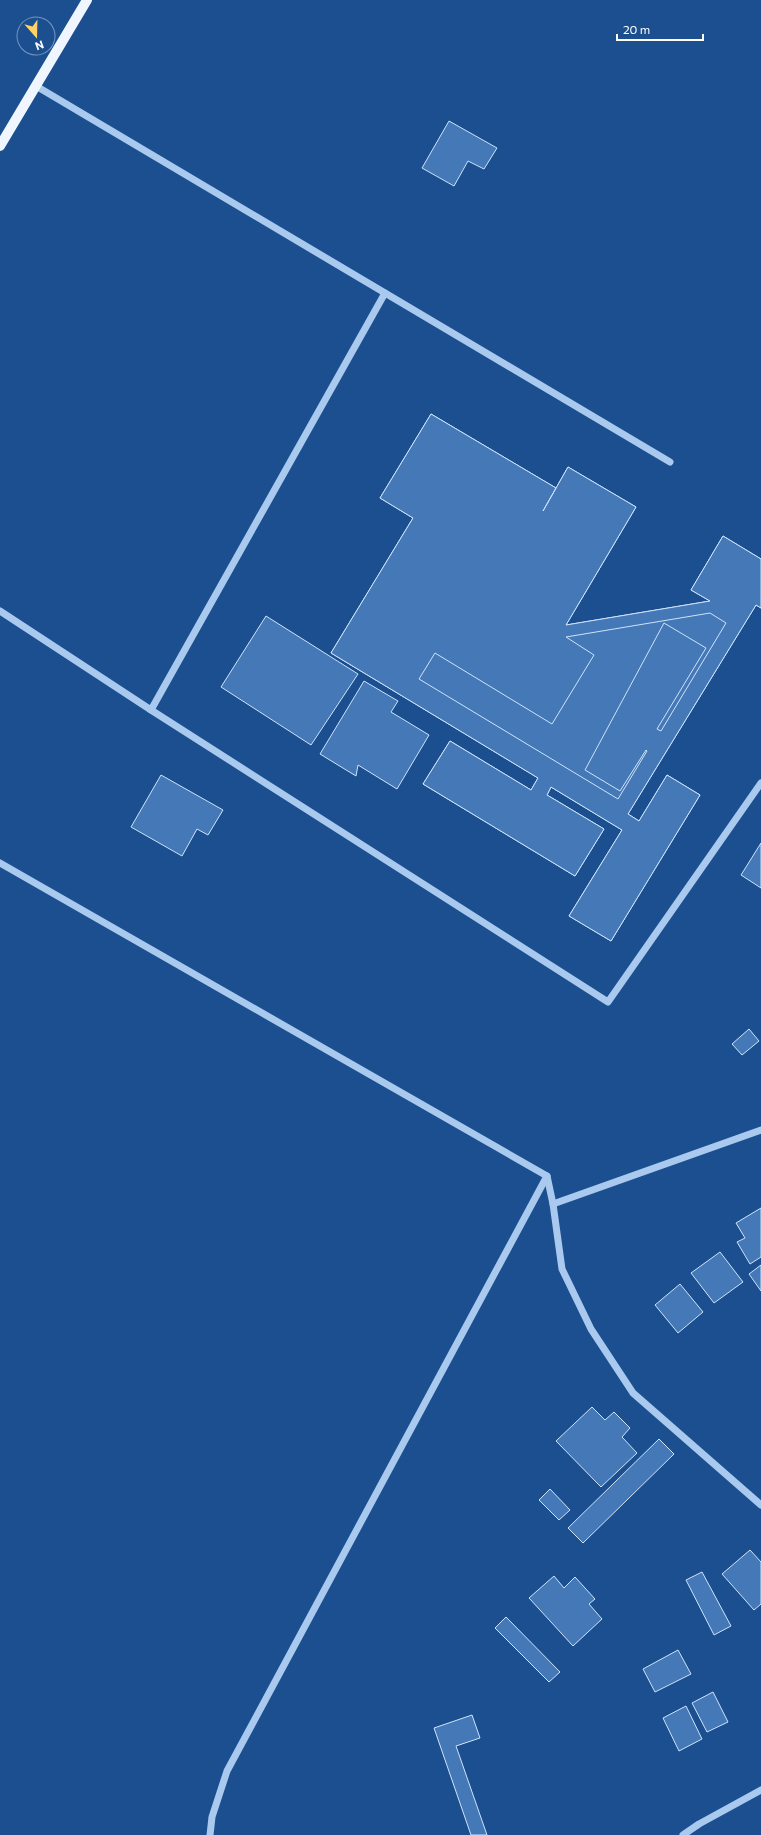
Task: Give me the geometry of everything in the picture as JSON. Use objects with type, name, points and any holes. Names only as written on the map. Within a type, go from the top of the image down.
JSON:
[{"type":"main road","points":[[0,146],[87,0]]},
{"type":"street","points":[[36,86],[670,462]]},
{"type":"street","points":[[151,710],[385,293]]},
{"type":"street","points":[[0,611],[151,710],[608,1002],[761,783]]},
{"type":"street","points":[[0,863],[547,1176],[553,1204],[562,1269],[591,1329],[633,1392],[761,1506]]},
{"type":"street","points":[[553,1204],[761,1130]]},
{"type":"street","points":[[210,1835],[212,1817],[228,1771],[547,1176]]},
{"type":"street","points":[[683,1835],[699,1824],[761,1790]]},
{"type":"building","points":[[449,121],[497,148],[484,169],[468,161],[454,186],[422,168]]},
{"type":"building","points":[[431,414],[556,488],[543,511],[568,467],[636,507],[566,625],[710,601],[691,590],[723,536],[761,559],[761,608],[756,605],[628,814],[639,821],[667,775],[700,795],[611,941],[569,916],[622,830],[551,787],[547,795],[604,829],[575,876],[423,784],[450,741],[531,790],[538,778],[331,653],[413,518],[380,498]],"holes":[[[710,613],[726,623],[661,731],[657,729],[706,648],[664,623],[585,770],[620,791],[646,750],[647,751],[618,799],[419,679],[435,653],[552,724],[594,655],[566,637]]]},
{"type":"building","points":[[431,414],[556,488],[543,511],[568,467],[636,507],[566,625],[710,601],[691,590],[723,536],[761,559],[761,608],[756,605],[628,814],[639,821],[667,775],[700,795],[611,941],[569,916],[622,830],[551,787],[547,795],[604,829],[575,876],[423,784],[450,741],[531,790],[538,778],[331,653],[413,518],[380,498]]},
{"type":"building","points":[[710,613],[726,623],[661,731],[657,729],[706,648],[664,623],[585,770],[620,791],[646,750],[647,751],[618,799],[419,679],[435,653],[552,724],[594,655],[566,637]]},
{"type":"building","points":[[266,616],[358,674],[311,745],[221,687]]},
{"type":"building","points":[[364,681],[398,701],[391,712],[429,735],[397,789],[358,765],[356,776],[320,754]]},
{"type":"building","points":[[161,775],[223,810],[208,835],[197,829],[182,856],[131,827]]},
{"type":"building","points":[[761,843],[761,888],[741,875]]},
{"type":"building","points":[[749,1029],[759,1041],[742,1055],[732,1044]]},
{"type":"building","points":[[761,1208],[761,1257],[750,1264],[737,1242],[745,1238],[736,1223]]},
{"type":"building","points":[[720,1252],[743,1282],[714,1303],[691,1273]]},
{"type":"building","points":[[761,1265],[761,1291],[749,1274]]},
{"type":"building","points":[[680,1284],[703,1312],[678,1333],[655,1305]]},
{"type":"building","points":[[592,1407],[605,1420],[614,1412],[630,1428],[622,1437],[637,1453],[601,1487],[556,1441]]},
{"type":"building","points":[[659,1439],[674,1454],[583,1543],[568,1528]]},
{"type":"building","points":[[550,1489],[570,1510],[559,1520],[539,1500]]},
{"type":"building","points":[[750,1550],[761,1562],[761,1604],[754,1610],[722,1574]]},
{"type":"building","points":[[702,1572],[731,1626],[714,1635],[686,1580]]},
{"type":"building","points":[[554,1576],[564,1588],[575,1577],[595,1599],[589,1604],[602,1619],[573,1646],[529,1598]]},
{"type":"building","points":[[506,1617],[560,1672],[549,1682],[495,1628]]},
{"type":"building","points":[[678,1650],[691,1674],[655,1692],[643,1669]]},
{"type":"building","points":[[713,1692],[728,1722],[707,1732],[692,1703]]},
{"type":"building","points":[[686,1706],[702,1739],[679,1751],[663,1718]]},
{"type":"building","points":[[472,1715],[480,1738],[456,1746],[487,1835],[471,1835],[434,1728]]}]
